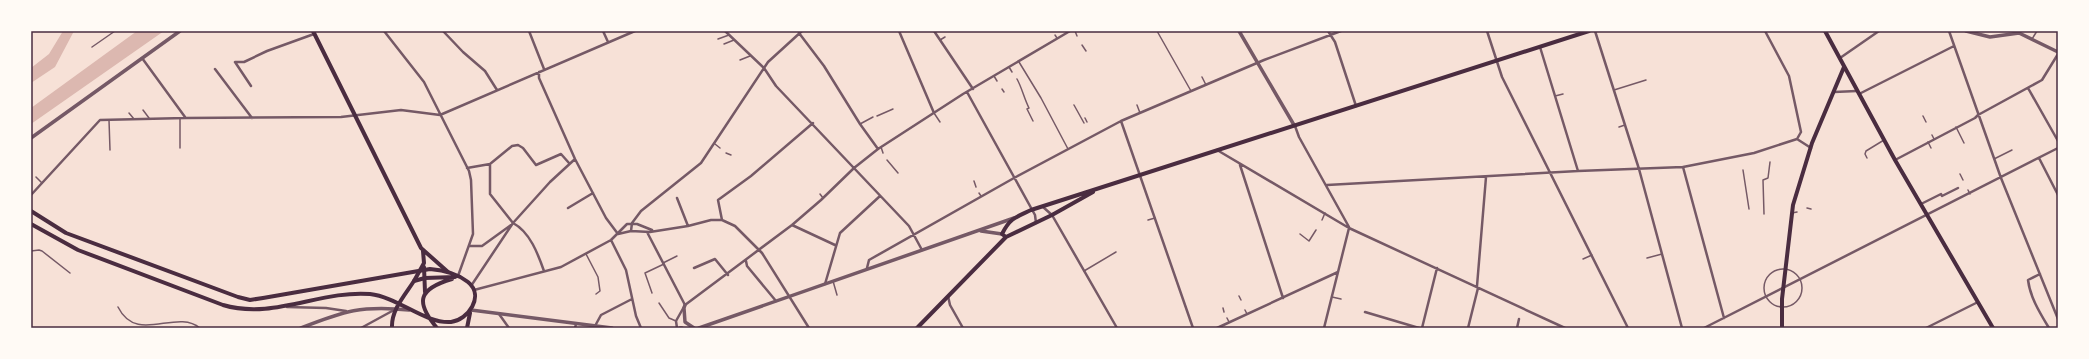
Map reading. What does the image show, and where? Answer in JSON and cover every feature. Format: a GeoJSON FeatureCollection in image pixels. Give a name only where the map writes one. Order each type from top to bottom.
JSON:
{"type":"FeatureCollection","features":[{"type":"Feature","properties":{"kind":"main road"},"geometry":{"type":"LineString","coordinates":[[1004,235],[1007,223],[1031,210],[1589,31]]}},
{"type":"Feature","properties":{"kind":"main road"},"geometry":{"type":"LineString","coordinates":[[1825,31],[1895,160],[1993,328]]}},
{"type":"Feature","properties":{"kind":"main road"},"geometry":{"type":"LineString","coordinates":[[313,33],[423,251],[424,263],[422,271],[399,303],[392,322],[392,328]]}},
{"type":"Feature","properties":{"kind":"main road"},"geometry":{"type":"LineString","coordinates":[[1782,328],[1781,307],[1794,212],[1810,148],[1821,127],[1844,67]]}},
{"type":"Feature","properties":{"kind":"main road"},"geometry":{"type":"LineString","coordinates":[[917,328],[1004,235],[1052,216],[1101,188]]}},
{"type":"Feature","properties":{"kind":"main road"},"geometry":{"type":"LineString","coordinates":[[31,212],[66,233],[238,297],[250,300],[422,271],[438,270],[450,273],[467,281],[472,288],[474,300],[467,328]]}},
{"type":"Feature","properties":{"kind":"main road"},"geometry":{"type":"LineString","coordinates":[[31,224],[83,252],[223,305],[252,310],[284,307],[355,294],[380,296],[399,303],[428,317],[450,322],[458,320],[471,311]]}},
{"type":"Feature","properties":{"kind":"main road"},"geometry":{"type":"LineString","coordinates":[[423,251],[450,273]]}},
{"type":"Feature","properties":{"kind":"main road"},"geometry":{"type":"LineString","coordinates":[[422,271],[425,278],[426,292],[422,302],[428,317],[437,328]]}},
{"type":"Feature","properties":{"kind":"main road"},"geometry":{"type":"LineString","coordinates":[[414,281],[425,278],[458,277]]}},
{"type":"Feature","properties":{"kind":"main road"},"geometry":{"type":"LineString","coordinates":[[426,292],[436,283],[458,277]]}},
{"type":"Feature","properties":{"kind":"street"},"geometry":{"type":"LineString","coordinates":[[31,138],[180,31]]}},
{"type":"Feature","properties":{"kind":"street"},"geometry":{"type":"LineString","coordinates":[[384,31],[418,72],[468,168],[471,180],[473,229],[470,246],[458,277]]}},
{"type":"Feature","properties":{"kind":"street"},"geometry":{"type":"LineString","coordinates":[[443,31],[463,52],[485,71],[497,90]]}},
{"type":"Feature","properties":{"kind":"street"},"geometry":{"type":"LineString","coordinates":[[529,31],[544,69]]}},
{"type":"Feature","properties":{"kind":"street"},"geometry":{"type":"LineString","coordinates":[[603,31],[608,42]]}},
{"type":"Feature","properties":{"kind":"street"},"geometry":{"type":"LineString","coordinates":[[32,193],[100,120],[355,115],[402,110],[440,115],[634,31]]}},
{"type":"Feature","properties":{"kind":"street"},"geometry":{"type":"LineString","coordinates":[[725,31],[764,68],[776,86],[909,226],[922,251]]}},
{"type":"Feature","properties":{"kind":"street"},"geometry":{"type":"LineString","coordinates":[[899,31],[934,113]]}},
{"type":"Feature","properties":{"kind":"street"},"geometry":{"type":"LineString","coordinates":[[934,31],[972,89]]}},
{"type":"Feature","properties":{"kind":"street"},"geometry":{"type":"LineString","coordinates":[[680,328],[676,321],[685,305],[746,261],[759,249],[792,225],[854,168],[879,148],[967,92],[1070,31]]}},
{"type":"Feature","properties":{"kind":"street"},"geometry":{"type":"LineString","coordinates":[[1239,31],[1294,125],[1299,137],[1327,185],[1349,228],[1324,328]]}},
{"type":"Feature","properties":{"kind":"street"},"geometry":{"type":"LineString","coordinates":[[1328,31],[1335,42],[1356,106]]}},
{"type":"Feature","properties":{"kind":"street"},"geometry":{"type":"LineString","coordinates":[[867,268],[869,260],[981,196],[1121,121],[1258,63],[1341,31]]}},
{"type":"Feature","properties":{"kind":"street"},"geometry":{"type":"LineString","coordinates":[[1487,31],[1502,77],[1628,328]]}},
{"type":"Feature","properties":{"kind":"street"},"geometry":{"type":"LineString","coordinates":[[1596,31],[1639,169],[1682,328]]}},
{"type":"Feature","properties":{"kind":"street"},"geometry":{"type":"LineString","coordinates":[[1327,185],[1639,169],[1686,165],[1740,157],[1767,151],[1797,139],[1801,132],[1789,76],[1765,31]]}},
{"type":"Feature","properties":{"kind":"street"},"geometry":{"type":"LineString","coordinates":[[1840,58],[1879,31]]}},
{"type":"Feature","properties":{"kind":"street"},"geometry":{"type":"LineString","coordinates":[[1949,31],[2001,178],[2058,319]]}},
{"type":"Feature","properties":{"kind":"street"},"geometry":{"type":"LineString","coordinates":[[1895,160],[1975,118],[2042,80],[2058,53],[2019,34],[2013,33],[1990,37],[1966,31]]}},
{"type":"Feature","properties":{"kind":"street"},"geometry":{"type":"LineString","coordinates":[[618,234],[621,228],[632,223],[641,211],[695,170],[715,144],[764,68],[780,49],[801,32],[860,124],[879,148]]}},
{"type":"Feature","properties":{"kind":"street"},"geometry":{"type":"LineString","coordinates":[[251,86],[235,62],[244,62],[267,51],[313,33]]}},
{"type":"Feature","properties":{"kind":"street"},"geometry":{"type":"LineString","coordinates":[[1540,46],[1578,171]]}},
{"type":"Feature","properties":{"kind":"street"},"geometry":{"type":"LineString","coordinates":[[1834,92],[1858,93],[1954,46]]}},
{"type":"Feature","properties":{"kind":"street"},"geometry":{"type":"LineString","coordinates":[[142,58],[185,118]]}},
{"type":"Feature","properties":{"kind":"street"},"geometry":{"type":"LineString","coordinates":[[215,69],[252,118]]}},
{"type":"Feature","properties":{"kind":"street"},"geometry":{"type":"LineString","coordinates":[[539,72],[539,78],[575,159],[612,228],[618,234]]}},
{"type":"Feature","properties":{"kind":"street"},"geometry":{"type":"LineString","coordinates":[[2028,88],[2058,141]]}},
{"type":"Feature","properties":{"kind":"street"},"geometry":{"type":"LineString","coordinates":[[967,92],[1035,215],[1036,223]]}},
{"type":"Feature","properties":{"kind":"street"},"geometry":{"type":"LineString","coordinates":[[1121,121],[1193,328]]}},
{"type":"Feature","properties":{"kind":"street"},"geometry":{"type":"LineString","coordinates":[[722,220],[718,200],[751,176],[812,123]]}},
{"type":"Feature","properties":{"kind":"street"},"geometry":{"type":"LineString","coordinates":[[1797,139],[1810,148]]}},
{"type":"Feature","properties":{"kind":"street"},"geometry":{"type":"LineString","coordinates":[[468,168],[490,164],[512,146],[518,144],[536,165],[561,154],[569,163]]}},
{"type":"Feature","properties":{"kind":"street"},"geometry":{"type":"LineString","coordinates":[[1704,328],[1767,298],[2058,148]]}},
{"type":"Feature","properties":{"kind":"street"},"geometry":{"type":"LineString","coordinates":[[1216,150],[1349,228],[1565,328]]}},
{"type":"Feature","properties":{"kind":"street"},"geometry":{"type":"LineString","coordinates":[[2039,158],[2058,196]]}},
{"type":"Feature","properties":{"kind":"street"},"geometry":{"type":"LineString","coordinates":[[470,246],[482,246],[513,223],[569,163],[575,159]]}},
{"type":"Feature","properties":{"kind":"street"},"geometry":{"type":"LineString","coordinates":[[490,164],[490,194],[513,223],[518,226],[533,244],[544,272]]}},
{"type":"Feature","properties":{"kind":"street"},"geometry":{"type":"LineString","coordinates":[[1240,165],[1282,298]]}},
{"type":"Feature","properties":{"kind":"street"},"geometry":{"type":"LineString","coordinates":[[1686,165],[1724,318]]}},
{"type":"Feature","properties":{"kind":"street"},"geometry":{"type":"LineString","coordinates":[[1468,328],[1477,287],[1486,177]]}},
{"type":"Feature","properties":{"kind":"street"},"geometry":{"type":"LineString","coordinates":[[1920,204],[1958,188]]}},
{"type":"Feature","properties":{"kind":"street"},"geometry":{"type":"LineString","coordinates":[[568,208],[593,193]]}},
{"type":"Feature","properties":{"kind":"street"},"geometry":{"type":"LineString","coordinates":[[825,284],[835,245],[840,233],[880,196]]}},
{"type":"Feature","properties":{"kind":"street"},"geometry":{"type":"LineString","coordinates":[[676,198],[688,226]]}},
{"type":"Feature","properties":{"kind":"street"},"geometry":{"type":"LineString","coordinates":[[1042,207],[1052,216],[1117,328]]}},
{"type":"Feature","properties":{"kind":"street"},"geometry":{"type":"LineString","coordinates":[[699,328],[867,268],[922,251],[1014,218]]}},
{"type":"Feature","properties":{"kind":"street"},"geometry":{"type":"LineString","coordinates":[[472,288],[561,268],[618,234],[631,231],[647,232],[652,230],[688,226],[711,220],[722,220],[735,226],[759,249],[809,328]]}},
{"type":"Feature","properties":{"kind":"street"},"geometry":{"type":"LineString","coordinates":[[472,288],[513,223]]}},
{"type":"Feature","properties":{"kind":"street"},"geometry":{"type":"LineString","coordinates":[[632,223],[652,230]]}},
{"type":"Feature","properties":{"kind":"street"},"geometry":{"type":"LineString","coordinates":[[631,231],[632,223]]}},
{"type":"Feature","properties":{"kind":"street"},"geometry":{"type":"LineString","coordinates":[[792,225],[835,245]]}},
{"type":"Feature","properties":{"kind":"street"},"geometry":{"type":"LineString","coordinates":[[980,231],[1004,235]]}},
{"type":"Feature","properties":{"kind":"street"},"geometry":{"type":"LineString","coordinates":[[647,232],[685,305],[685,322],[694,328]]}},
{"type":"Feature","properties":{"kind":"street"},"geometry":{"type":"LineString","coordinates":[[610,240],[626,270],[641,328]]}},
{"type":"Feature","properties":{"kind":"street"},"geometry":{"type":"LineString","coordinates":[[694,268],[715,259],[728,274]]}},
{"type":"Feature","properties":{"kind":"street"},"geometry":{"type":"LineString","coordinates":[[746,261],[747,266],[776,301]]}},
{"type":"Feature","properties":{"kind":"street"},"geometry":{"type":"LineString","coordinates":[[1365,312],[1421,328],[1437,268]]}},
{"type":"Feature","properties":{"kind":"street"},"geometry":{"type":"LineString","coordinates":[[1217,328],[1338,272]]}},
{"type":"Feature","properties":{"kind":"street"},"geometry":{"type":"LineString","coordinates":[[2040,274],[2028,280],[2028,284],[2036,306],[2049,328]]}},
{"type":"Feature","properties":{"kind":"street"},"geometry":{"type":"LineString","coordinates":[[948,295],[950,305],[963,328]]}},
{"type":"Feature","properties":{"kind":"street"},"geometry":{"type":"LineString","coordinates":[[595,326],[601,315],[633,299]]}},
{"type":"Feature","properties":{"kind":"street"},"geometry":{"type":"LineString","coordinates":[[1926,328],[1978,302]]}},
{"type":"Feature","properties":{"kind":"street"},"geometry":{"type":"LineString","coordinates":[[284,307],[326,308],[346,311]]}},
{"type":"Feature","properties":{"kind":"street"},"geometry":{"type":"LineString","coordinates":[[301,328],[346,311],[380,307],[414,310]]}},
{"type":"Feature","properties":{"kind":"street"},"geometry":{"type":"LineString","coordinates":[[361,328],[397,308]]}},
{"type":"Feature","properties":{"kind":"street"},"geometry":{"type":"LineString","coordinates":[[471,311],[498,313],[575,326],[612,328]]}},
{"type":"Feature","properties":{"kind":"street"},"geometry":{"type":"LineString","coordinates":[[498,313],[509,328]]}},
{"type":"Feature","properties":{"kind":"street"},"geometry":{"type":"LineString","coordinates":[[1517,328],[1519,319]]}},
{"type":"Feature","properties":{"kind":"lane"},"geometry":{"type":"LineString","coordinates":[[92,47],[115,31]]}},
{"type":"Feature","properties":{"kind":"lane"},"geometry":{"type":"LineString","coordinates":[[1075,31],[1077,36]]}},
{"type":"Feature","properties":{"kind":"lane"},"geometry":{"type":"LineString","coordinates":[[1157,31],[1191,91]]}},
{"type":"Feature","properties":{"kind":"lane"},"geometry":{"type":"LineString","coordinates":[[2032,39],[2037,31]]}},
{"type":"Feature","properties":{"kind":"lane"},"geometry":{"type":"LineString","coordinates":[[718,39],[729,35]]}},
{"type":"Feature","properties":{"kind":"lane"},"geometry":{"type":"LineString","coordinates":[[940,40],[945,37]]}},
{"type":"Feature","properties":{"kind":"lane"},"geometry":{"type":"LineString","coordinates":[[724,44],[734,40]]}},
{"type":"Feature","properties":{"kind":"lane"},"geometry":{"type":"LineString","coordinates":[[1082,45],[1086,50]]}},
{"type":"Feature","properties":{"kind":"lane"},"geometry":{"type":"LineString","coordinates":[[740,60],[750,56]]}},
{"type":"Feature","properties":{"kind":"lane"},"geometry":{"type":"LineString","coordinates":[[1019,61],[1041,98],[1068,149]]}},
{"type":"Feature","properties":{"kind":"lane"},"geometry":{"type":"LineString","coordinates":[[1009,67],[1012,72]]}},
{"type":"Feature","properties":{"kind":"lane"},"geometry":{"type":"LineString","coordinates":[[994,76],[997,81]]}},
{"type":"Feature","properties":{"kind":"lane"},"geometry":{"type":"LineString","coordinates":[[1202,77],[1206,85]]}},
{"type":"Feature","properties":{"kind":"lane"},"geometry":{"type":"LineString","coordinates":[[1017,79],[1023,90],[1024,99],[1029,108],[1027,109],[1033,121]]}},
{"type":"Feature","properties":{"kind":"lane"},"geometry":{"type":"LineString","coordinates":[[1614,90],[1646,80]]}},
{"type":"Feature","properties":{"kind":"lane"},"geometry":{"type":"LineString","coordinates":[[1002,88],[1004,92]]}},
{"type":"Feature","properties":{"kind":"lane"},"geometry":{"type":"LineString","coordinates":[[1555,96],[1563,94]]}},
{"type":"Feature","properties":{"kind":"lane"},"geometry":{"type":"LineString","coordinates":[[1074,105],[1084,123]]}},
{"type":"Feature","properties":{"kind":"lane"},"geometry":{"type":"LineString","coordinates":[[1137,105],[1140,113]]}},
{"type":"Feature","properties":{"kind":"lane"},"geometry":{"type":"LineString","coordinates":[[877,116],[892,109]]}},
{"type":"Feature","properties":{"kind":"lane"},"geometry":{"type":"LineString","coordinates":[[143,110],[149,119]]}},
{"type":"Feature","properties":{"kind":"lane"},"geometry":{"type":"LineString","coordinates":[[129,113],[134,119]]}},
{"type":"Feature","properties":{"kind":"lane"},"geometry":{"type":"LineString","coordinates":[[934,113],[940,122]]}},
{"type":"Feature","properties":{"kind":"lane"},"geometry":{"type":"LineString","coordinates":[[1923,116],[1926,122]]}},
{"type":"Feature","properties":{"kind":"lane"},"geometry":{"type":"LineString","coordinates":[[860,124],[873,117]]}},
{"type":"Feature","properties":{"kind":"lane"},"geometry":{"type":"LineString","coordinates":[[180,118],[180,148]]}},
{"type":"Feature","properties":{"kind":"lane"},"geometry":{"type":"LineString","coordinates":[[1085,118],[1087,122]]}},
{"type":"Feature","properties":{"kind":"lane"},"geometry":{"type":"LineString","coordinates":[[109,120],[110,150]]}},
{"type":"Feature","properties":{"kind":"lane"},"geometry":{"type":"LineString","coordinates":[[1619,127],[1625,125]]}},
{"type":"Feature","properties":{"kind":"lane"},"geometry":{"type":"LineString","coordinates":[[1956,127],[1964,143]]}},
{"type":"Feature","properties":{"kind":"lane"},"geometry":{"type":"LineString","coordinates":[[1932,134],[1934,139]]}},
{"type":"Feature","properties":{"kind":"lane"},"geometry":{"type":"LineString","coordinates":[[1867,158],[1865,154],[1866,151],[1884,140]]}},
{"type":"Feature","properties":{"kind":"lane"},"geometry":{"type":"LineString","coordinates":[[1928,142],[1931,148]]}},
{"type":"Feature","properties":{"kind":"lane"},"geometry":{"type":"LineString","coordinates":[[715,144],[720,148]]}},
{"type":"Feature","properties":{"kind":"lane"},"geometry":{"type":"LineString","coordinates":[[879,148],[883,153]]}},
{"type":"Feature","properties":{"kind":"lane"},"geometry":{"type":"LineString","coordinates":[[1994,159],[2012,150]]}},
{"type":"Feature","properties":{"kind":"lane"},"geometry":{"type":"LineString","coordinates":[[726,153],[731,155]]}},
{"type":"Feature","properties":{"kind":"lane"},"geometry":{"type":"LineString","coordinates":[[888,160],[898,173]]}},
{"type":"Feature","properties":{"kind":"lane"},"geometry":{"type":"LineString","coordinates":[[1764,214],[1763,180],[1768,178],[1770,162]]}},
{"type":"Feature","properties":{"kind":"lane"},"geometry":{"type":"LineString","coordinates":[[1743,170],[1749,209]]}},
{"type":"Feature","properties":{"kind":"lane"},"geometry":{"type":"LineString","coordinates":[[1960,174],[1963,180]]}},
{"type":"Feature","properties":{"kind":"lane"},"geometry":{"type":"LineString","coordinates":[[36,177],[42,183]]}},
{"type":"Feature","properties":{"kind":"lane"},"geometry":{"type":"LineString","coordinates":[[974,181],[976,187]]}},
{"type":"Feature","properties":{"kind":"lane"},"geometry":{"type":"LineString","coordinates":[[1968,190],[1970,194]]}},
{"type":"Feature","properties":{"kind":"lane"},"geometry":{"type":"LineString","coordinates":[[820,194],[823,198]]}},
{"type":"Feature","properties":{"kind":"lane"},"geometry":{"type":"LineString","coordinates":[[1807,208],[1811,209]]}},
{"type":"Feature","properties":{"kind":"lane"},"geometry":{"type":"LineString","coordinates":[[1322,220],[1325,214]]}},
{"type":"Feature","properties":{"kind":"lane"},"geometry":{"type":"LineString","coordinates":[[1148,220],[1155,218]]}},
{"type":"Feature","properties":{"kind":"lane"},"geometry":{"type":"LineString","coordinates":[[1300,234],[1309,241],[1316,230]]}},
{"type":"Feature","properties":{"kind":"lane"},"geometry":{"type":"LineString","coordinates":[[31,251],[42,251],[70,273]]}},
{"type":"Feature","properties":{"kind":"lane"},"geometry":{"type":"LineString","coordinates":[[1084,271],[1116,252]]}},
{"type":"Feature","properties":{"kind":"lane"},"geometry":{"type":"LineString","coordinates":[[586,254],[598,277],[600,291],[596,294]]}},
{"type":"Feature","properties":{"kind":"lane"},"geometry":{"type":"LineString","coordinates":[[1647,258],[1662,254]]}},
{"type":"Feature","properties":{"kind":"lane"},"geometry":{"type":"LineString","coordinates":[[1583,259],[1592,255]]}},
{"type":"Feature","properties":{"kind":"lane"},"geometry":{"type":"LineString","coordinates":[[652,293],[645,273],[678,256]]}},
{"type":"Feature","properties":{"kind":"lane"},"geometry":{"type":"LineString","coordinates":[[1786,269],[1795,273],[1800,280],[1802,293],[1797,301],[1790,306],[1781,307],[1771,303],[1767,298],[1764,289],[1766,279],[1773,272],[1786,269]]}},
{"type":"Feature","properties":{"kind":"lane"},"geometry":{"type":"LineString","coordinates":[[833,281],[837,295]]}},
{"type":"Feature","properties":{"kind":"lane"},"geometry":{"type":"LineString","coordinates":[[1239,296],[1241,300]]}},
{"type":"Feature","properties":{"kind":"lane"},"geometry":{"type":"LineString","coordinates":[[1332,297],[1341,299]]}},
{"type":"Feature","properties":{"kind":"lane"},"geometry":{"type":"LineString","coordinates":[[658,303],[669,318],[676,321]]}},
{"type":"Feature","properties":{"kind":"lane"},"geometry":{"type":"LineString","coordinates":[[118,307],[121,314],[137,325],[192,322],[200,328]]}},
{"type":"Feature","properties":{"kind":"lane"},"geometry":{"type":"LineString","coordinates":[[1223,308],[1224,312]]}},
{"type":"Feature","properties":{"kind":"lane"},"geometry":{"type":"LineString","coordinates":[[1245,310],[1247,314]]}},
{"type":"Feature","properties":{"kind":"lane"},"geometry":{"type":"LineString","coordinates":[[1227,318],[1229,322]]}},
{"type":"Feature","properties":{"kind":"shaded area"},"geometry":{"type":"Polygon","coordinates":[[[63,31],[74,31],[55,67],[31,83],[31,68],[49,54],[63,31]]]}},
{"type":"Feature","properties":{"kind":"shaded area"},"geometry":{"type":"Polygon","coordinates":[[[137,31],[164,31],[31,124],[31,108],[137,31]]]}}]}
